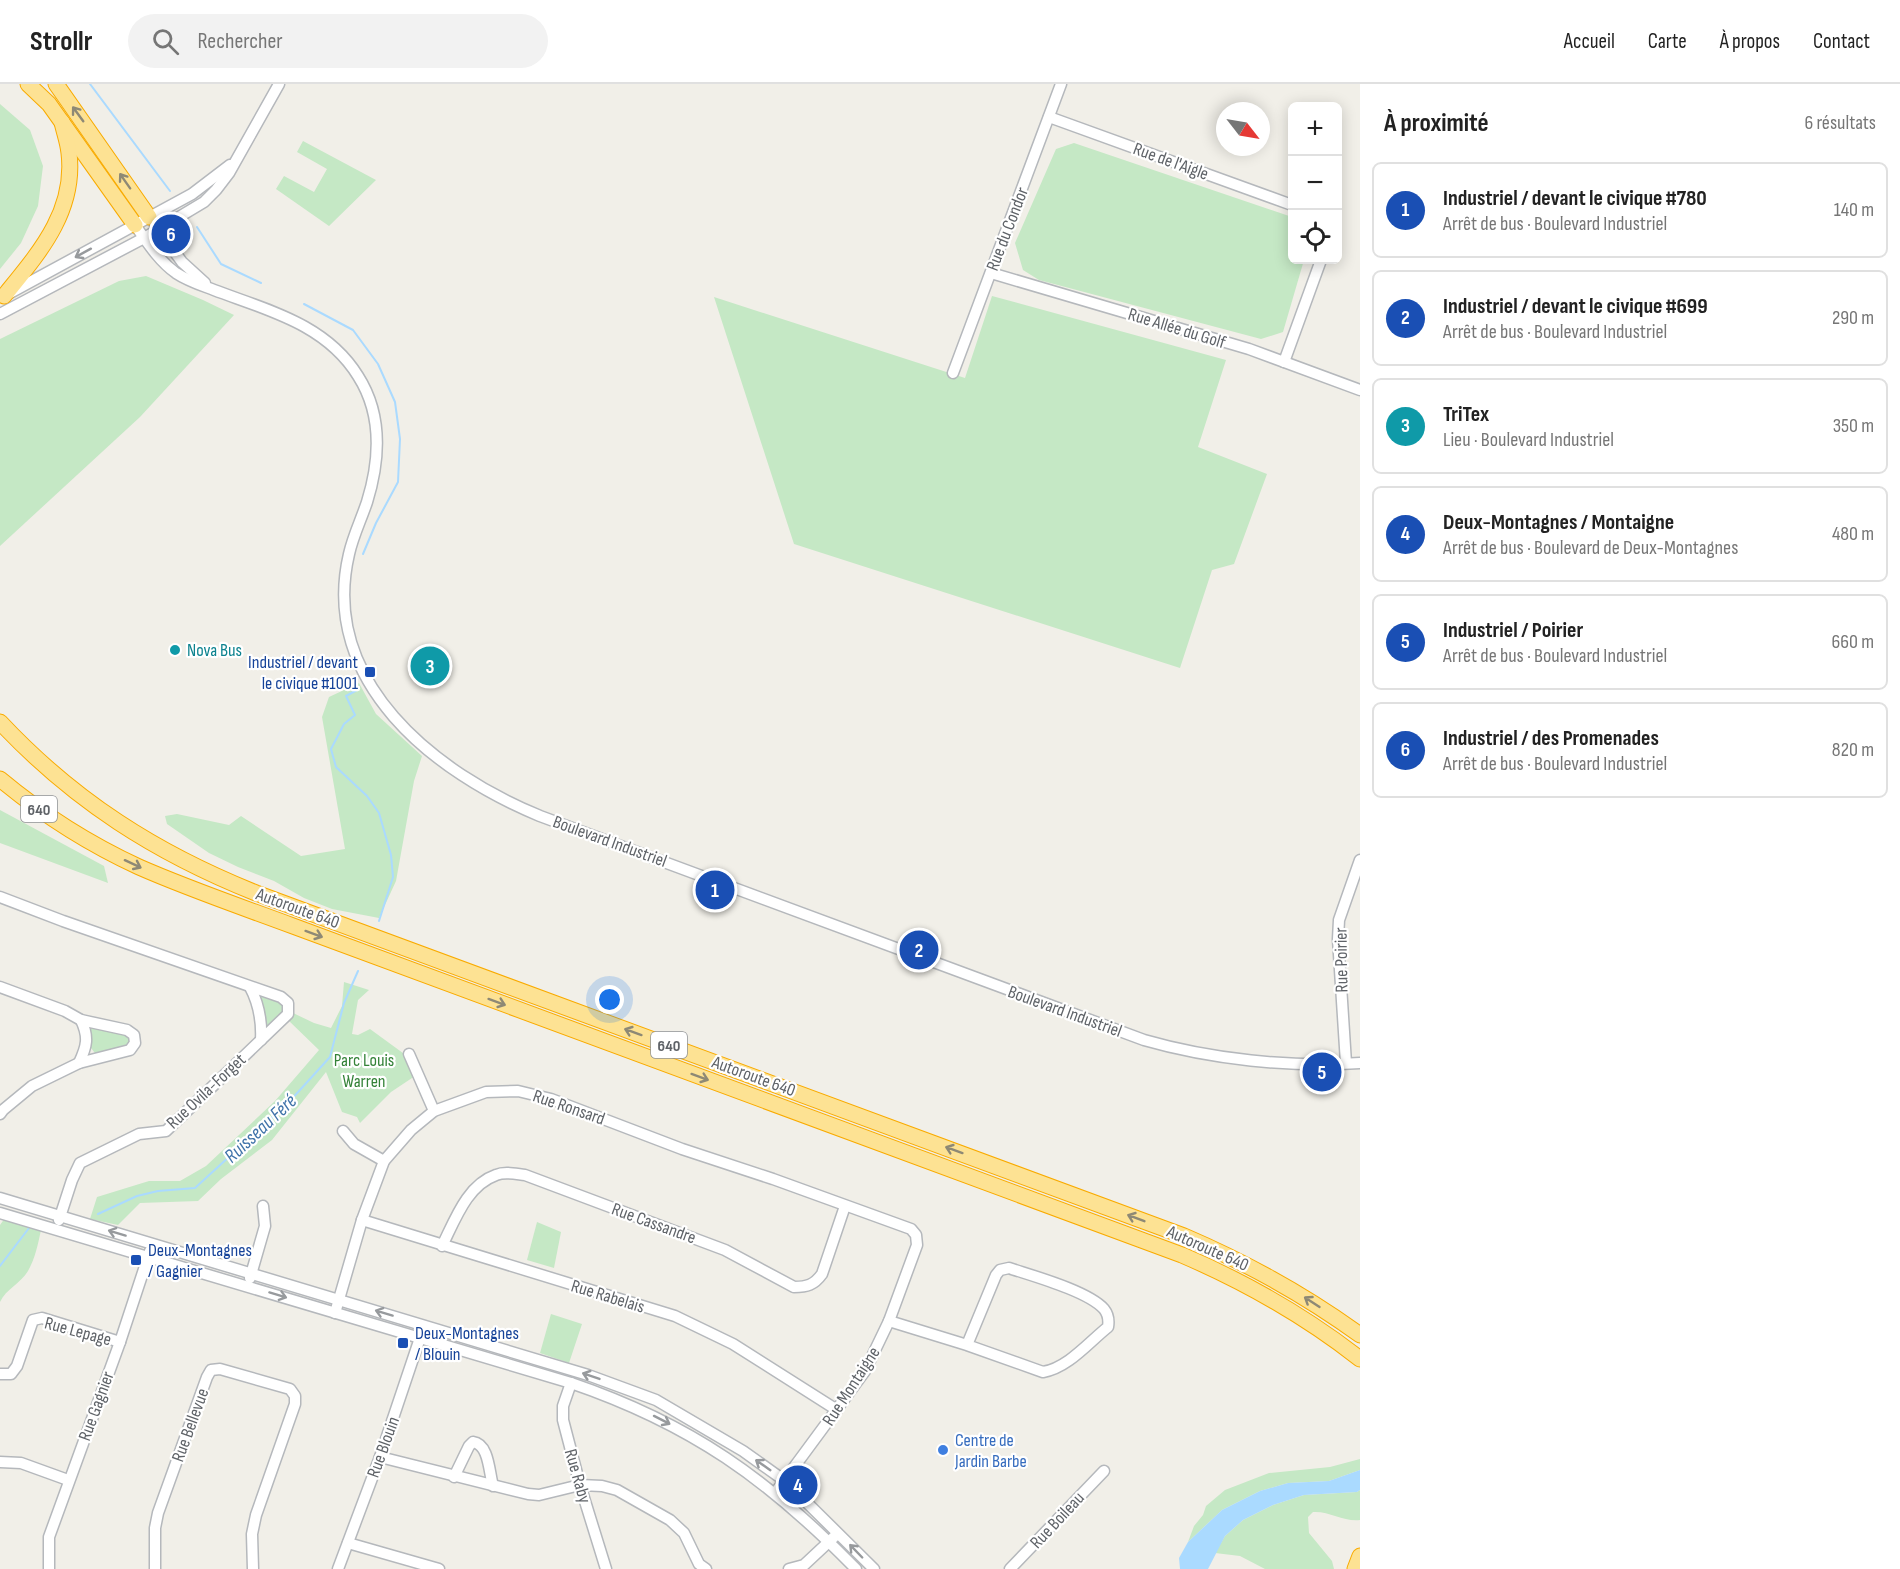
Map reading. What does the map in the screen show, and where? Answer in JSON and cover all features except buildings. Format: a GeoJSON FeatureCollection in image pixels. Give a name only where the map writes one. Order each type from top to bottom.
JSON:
{"type":"FeatureCollection","features":[{"type":"Feature","properties":{"kind":"highway"},"geometry":{"type":"LineString","coordinates":[[28,84],[42,95],[139,232]]}},
{"type":"Feature","properties":{"kind":"highway"},"geometry":{"type":"LineString","coordinates":[[56,84],[154,223]]}},
{"type":"Feature","properties":{"kind":"highway"},"geometry":{"type":"LineString","coordinates":[[2,297],[42,249],[56,226],[63,208],[70,160],[62,122]]}},
{"type":"Feature","properties":{"kind":"highway","name":"Autoroute 640"},"geometry":{"type":"LineString","coordinates":[[0,722],[43,765],[87,801],[134,833],[195,867],[256,893],[1184,1236],[1271,1278],[1315,1304],[1360,1335]]}},
{"type":"Feature","properties":{"kind":"highway","name":"Autoroute 640"},"geometry":{"type":"LineString","coordinates":[[0,779],[64,825],[116,856],[148,871],[1182,1255],[1276,1302],[1360,1359]]}},
{"type":"Feature","properties":{"kind":"highway"},"geometry":{"type":"LineString","coordinates":[[1355,1569],[1360,1556]]}},
{"type":"Feature","properties":{"kind":"street"},"geometry":{"type":"LineString","coordinates":[[0,314],[154,223],[212,180],[240,154],[279,84]]}},
{"type":"Feature","properties":{"kind":"street","name":"Rue du Condor"},"geometry":{"type":"LineString","coordinates":[[953,373],[1061,84]]}},
{"type":"Feature","properties":{"kind":"street","name":"Rue de l'Aigle"},"geometry":{"type":"LineString","coordinates":[[1049,117],[1288,203]]}},
{"type":"Feature","properties":{"kind":"street","name":"Boulevard Industriel"},"geometry":{"type":"LineString","coordinates":[[154,223],[186,266],[212,289]]}},
{"type":"Feature","properties":{"kind":"street"},"geometry":{"type":"LineString","coordinates":[[2,297],[139,232]]}},
{"type":"Feature","properties":{"kind":"street","name":"Boulevard Industriel"},"geometry":{"type":"LineString","coordinates":[[139,232],[174,271],[186,279],[296,321],[316,332],[342,354],[365,388],[375,417],[377,450],[371,486],[351,546],[346,572],[345,609],[351,638],[365,675],[387,710],[416,740],[462,775],[540,816],[1137,1038],[1193,1052],[1239,1059],[1360,1063]]}},
{"type":"Feature","properties":{"kind":"street"},"geometry":{"type":"LineString","coordinates":[[1284,362],[1321,264]]}},
{"type":"Feature","properties":{"kind":"street","name":"Rue Allée du Golf"},"geometry":{"type":"LineString","coordinates":[[991,273],[1228,343],[1360,390]]}},
{"type":"Feature","properties":{"kind":"street","name":"Rue Poirier"},"geometry":{"type":"LineString","coordinates":[[1346,1063],[1338,939],[1339,920],[1360,860]]}},
{"type":"Feature","properties":{"kind":"street","name":"Rue Ovila-Forget"},"geometry":{"type":"LineString","coordinates":[[0,897],[281,997],[288,1003],[288,1014],[166,1131],[139,1134],[80,1163],[56,1229]]}},
{"type":"Feature","properties":{"kind":"street"},"geometry":{"type":"LineString","coordinates":[[0,987],[65,1011],[81,1020],[127,1030],[134,1035],[135,1043],[130,1050],[79,1063],[32,1086],[1,1111]]}},
{"type":"Feature","properties":{"kind":"street","name":"Rue Ovila-Forget"},"geometry":{"type":"LineString","coordinates":[[250,987],[262,1023],[261,1040]]}},
{"type":"Feature","properties":{"kind":"street"},"geometry":{"type":"LineString","coordinates":[[79,1063],[87,1042],[81,1020]]}},
{"type":"Feature","properties":{"kind":"street"},"geometry":{"type":"LineString","coordinates":[[409,1053],[434,1111]]}},
{"type":"Feature","properties":{"kind":"street","name":"Rue Ronsard"},"geometry":{"type":"LineString","coordinates":[[335,1313],[362,1220],[384,1161],[411,1130],[434,1111],[486,1092],[518,1091],[551,1099],[682,1149],[911,1229],[916,1234]]}},
{"type":"Feature","properties":{"kind":"street"},"geometry":{"type":"LineString","coordinates":[[343,1131],[354,1144],[384,1161]]}},
{"type":"Feature","properties":{"kind":"street","name":"Rue Cassandre"},"geometry":{"type":"LineString","coordinates":[[442,1246],[466,1197],[496,1174],[511,1173],[525,1175],[725,1250],[794,1287],[805,1287],[815,1283],[822,1274],[845,1206]]}},
{"type":"Feature","properties":{"kind":"street"},"geometry":{"type":"LineString","coordinates":[[0,1198],[588,1374],[656,1400],[743,1451],[785,1480],[874,1569]]}},
{"type":"Feature","properties":{"kind":"street"},"geometry":{"type":"LineString","coordinates":[[247,1286],[265,1226],[263,1206]]}},
{"type":"Feature","properties":{"kind":"street"},"geometry":{"type":"LineString","coordinates":[[0,1213],[618,1399],[677,1427],[735,1462],[775,1493],[856,1569]]}},
{"type":"Feature","properties":{"kind":"street","name":"Rue Rabelais"},"geometry":{"type":"LineString","coordinates":[[362,1220],[675,1316],[733,1344],[837,1410]]}},
{"type":"Feature","properties":{"kind":"street","name":"Rue Montaigne"},"geometry":{"type":"LineString","coordinates":[[775,1493],[865,1371],[889,1321],[917,1245],[916,1234]]}},
{"type":"Feature","properties":{"kind":"street","name":"Rue Gagnier"},"geometry":{"type":"LineString","coordinates":[[50,1569],[49,1537],[120,1342],[152,1244]]}},
{"type":"Feature","properties":{"kind":"street"},"geometry":{"type":"LineString","coordinates":[[889,1321],[1044,1372],[1055,1370],[1108,1327],[1109,1320],[1105,1310],[1083,1295],[1009,1268],[1000,1270],[996,1275],[967,1345]]}},
{"type":"Feature","properties":{"kind":"street","name":"Rue Lepage"},"geometry":{"type":"LineString","coordinates":[[0,1374],[11,1374],[16,1366],[33,1320],[42,1318],[120,1342]]}},
{"type":"Feature","properties":{"kind":"street","name":"Rue Blouin"},"geometry":{"type":"LineString","coordinates":[[338,1569],[380,1457],[424,1325]]}},
{"type":"Feature","properties":{"kind":"street","name":"Rue Bellevue"},"geometry":{"type":"LineString","coordinates":[[155,1569],[155,1528],[158,1512],[207,1377],[212,1370],[220,1369],[290,1389],[295,1396],[295,1404],[256,1515],[252,1534],[253,1569]]}},
{"type":"Feature","properties":{"kind":"street","name":"Rue Raby"},"geometry":{"type":"LineString","coordinates":[[571,1383],[563,1406],[563,1420],[606,1569]]}},
{"type":"Feature","properties":{"kind":"street"},"geometry":{"type":"LineString","coordinates":[[454,1477],[469,1446],[473,1442],[478,1442],[483,1447],[493,1486]]}},
{"type":"Feature","properties":{"kind":"street"},"geometry":{"type":"LineString","coordinates":[[380,1457],[454,1477],[539,1495],[580,1485],[602,1486],[617,1490],[670,1520],[684,1533],[699,1564],[706,1569]]}},
{"type":"Feature","properties":{"kind":"street"},"geometry":{"type":"LineString","coordinates":[[0,1462],[21,1462],[68,1480]]}},
{"type":"Feature","properties":{"kind":"street","name":"Rue Boileau"},"geometry":{"type":"LineString","coordinates":[[1010,1569],[1104,1471]]}},
{"type":"Feature","properties":{"kind":"street"},"geometry":{"type":"LineString","coordinates":[[789,1569],[804,1565],[838,1532]]}},
{"type":"Feature","properties":{"kind":"street"},"geometry":{"type":"LineString","coordinates":[[348,1543],[439,1569]]}},
{"type":"Feature","properties":{"kind":"green space"},"geometry":{"type":"Polygon","coordinates":[[[0,104],[30,130],[43,166],[38,206],[21,243],[0,269],[0,104]]]}},
{"type":"Feature","properties":{"kind":"green space"},"geometry":{"type":"Polygon","coordinates":[[[303,141],[376,180],[329,226],[276,189],[284,176],[314,192],[327,169],[297,152],[303,141]]]}},
{"type":"Feature","properties":{"kind":"green space"},"geometry":{"type":"Polygon","coordinates":[[[1074,143],[1288,216],[1288,264],[1303,264],[1283,332],[1261,339],[1039,280],[1023,270],[1015,243],[1056,149],[1074,143]]]}},
{"type":"Feature","properties":{"kind":"green space"},"geometry":{"type":"Polygon","coordinates":[[[146,276],[234,315],[140,417],[0,546],[0,339],[119,281],[146,276]]]}},
{"type":"Feature","properties":{"kind":"green space"},"geometry":{"type":"Polygon","coordinates":[[[992,296],[1226,360],[1198,447],[1267,474],[1234,564],[1212,570],[1180,668],[794,544],[714,297],[965,378],[992,296]]]}},
{"type":"Feature","properties":{"kind":"green space"},"geometry":{"type":"Polygon","coordinates":[[[359,683],[376,714],[422,756],[414,781],[396,881],[379,918],[332,909],[304,898],[274,881],[209,853],[167,824],[165,816],[177,814],[229,825],[241,816],[301,856],[345,849],[322,717],[329,697],[359,683]]]}},
{"type":"Feature","properties":{"kind":"green space"},"geometry":{"type":"Polygon","coordinates":[[[0,810],[104,866],[108,883],[0,843],[0,810]]]}},
{"type":"Feature","properties":{"kind":"green space","name":"Parc Louis Warren"},"geometry":{"type":"Polygon","coordinates":[[[344,982],[369,990],[358,1000],[352,1034],[358,1035],[370,1029],[407,1056],[415,1076],[391,1092],[360,1123],[357,1117],[342,1112],[326,1072],[272,1140],[221,1179],[198,1201],[140,1203],[118,1225],[90,1219],[97,1197],[149,1181],[180,1181],[206,1166],[275,1101],[319,1050],[288,1020],[291,1012],[331,1028],[342,1006],[344,982]]]}},
{"type":"Feature","properties":{"kind":"green space"},"geometry":{"type":"Polygon","coordinates":[[[261,993],[281,997],[288,1014],[270,1029],[262,1023],[256,1000],[261,993]]]}},
{"type":"Feature","properties":{"kind":"green space"},"geometry":{"type":"Polygon","coordinates":[[[97,1023],[127,1030],[135,1043],[99,1058],[87,1043],[86,1032],[97,1023]]]}},
{"type":"Feature","properties":{"kind":"green space"},"geometry":{"type":"Polygon","coordinates":[[[5,1218],[41,1230],[28,1271],[0,1302],[0,1225],[5,1218]]]}},
{"type":"Feature","properties":{"kind":"green space"},"geometry":{"type":"Polygon","coordinates":[[[537,1222],[561,1232],[554,1268],[527,1260],[537,1222]]]}},
{"type":"Feature","properties":{"kind":"green space"},"geometry":{"type":"Polygon","coordinates":[[[551,1314],[582,1324],[569,1363],[540,1353],[551,1314]]]}},
{"type":"Feature","properties":{"kind":"green space"},"geometry":{"type":"Polygon","coordinates":[[[1360,1459],[1360,1470],[1329,1481],[1288,1483],[1260,1491],[1222,1510],[1188,1542],[1206,1506],[1225,1490],[1269,1473],[1330,1467],[1360,1459]]]}},
{"type":"Feature","properties":{"kind":"green space"},"geometry":{"type":"Polygon","coordinates":[[[1360,1490],[1360,1520],[1319,1512],[1313,1512],[1308,1517],[1309,1533],[1332,1561],[1334,1569],[1265,1569],[1240,1556],[1215,1553],[1225,1536],[1243,1520],[1273,1505],[1304,1495],[1360,1490]]]}},
{"type":"Feature","properties":{"kind":"water"},"geometry":{"type":"Polygon","coordinates":[[[1360,1470],[1360,1490],[1357,1492],[1304,1495],[1273,1505],[1243,1520],[1225,1536],[1208,1569],[1180,1569],[1179,1558],[1188,1542],[1222,1510],[1260,1491],[1288,1483],[1329,1481],[1360,1470]]]}},
{"type":"Feature","properties":{"kind":"waterway","name":"Ruisseau Féré"},"geometry":{"type":"LineString","coordinates":[[90,84],[170,191]]}},
{"type":"Feature","properties":{"kind":"waterway","name":"Ruisseau Féré"},"geometry":{"type":"LineString","coordinates":[[197,227],[221,264],[261,283]]}},
{"type":"Feature","properties":{"kind":"waterway","name":"Ruisseau Féré"},"geometry":{"type":"LineString","coordinates":[[304,304],[353,330],[378,364],[395,402],[400,439],[398,482],[376,523],[363,554]]}},
{"type":"Feature","properties":{"kind":"waterway","name":"Ruisseau Féré"},"geometry":{"type":"LineString","coordinates":[[357,690],[346,696],[355,715],[344,724],[331,749],[336,767],[367,796],[379,813],[391,855],[393,877],[379,921]]}},
{"type":"Feature","properties":{"kind":"waterway","name":"Ruisseau Féré"},"geometry":{"type":"LineString","coordinates":[[98,1214],[137,1196],[158,1191],[195,1188],[289,1102],[330,1057],[344,1003],[358,971]]}},
{"type":"Feature","properties":{"kind":"waterway","name":"Ruisseau Féré"},"geometry":{"type":"LineString","coordinates":[[0,1266],[29,1228]]}},
{"type":"Feature","properties":{"kind":"place","name":"Industriel / des Promenades"},"geometry":{"type":"Point","coordinates":[171,234]}},
{"type":"Feature","properties":{"kind":"place","name":"Nova Bus"},"geometry":{"type":"Point","coordinates":[175,650]}},
{"type":"Feature","properties":{"kind":"place","name":"TriTex"},"geometry":{"type":"Point","coordinates":[430,666]}},
{"type":"Feature","properties":{"kind":"place","name":"Industriel / devant le civique #1001"},"geometry":{"type":"Point","coordinates":[370,672]}},
{"type":"Feature","properties":{"kind":"place","name":"Industriel / devant le civique #780"},"geometry":{"type":"Point","coordinates":[715,890]}},
{"type":"Feature","properties":{"kind":"place","name":"Industriel / devant le civique #699"},"geometry":{"type":"Point","coordinates":[919,950]}},
{"type":"Feature","properties":{"kind":"place","name":"Industriel / Poirier"},"geometry":{"type":"Point","coordinates":[1322,1072]}},
{"type":"Feature","properties":{"kind":"place","name":"Deux-Montagnes / Gagnier"},"geometry":{"type":"Point","coordinates":[136,1260]}},
{"type":"Feature","properties":{"kind":"place","name":"Deux-Montagnes / Blouin"},"geometry":{"type":"Point","coordinates":[403,1343]}},
{"type":"Feature","properties":{"kind":"place","name":"Centre de Jardin Barbe"},"geometry":{"type":"Point","coordinates":[943,1450]}},
{"type":"Feature","properties":{"kind":"place","name":"Deux-Montagnes / Montaigne"},"geometry":{"type":"Point","coordinates":[798,1485]}}]}
